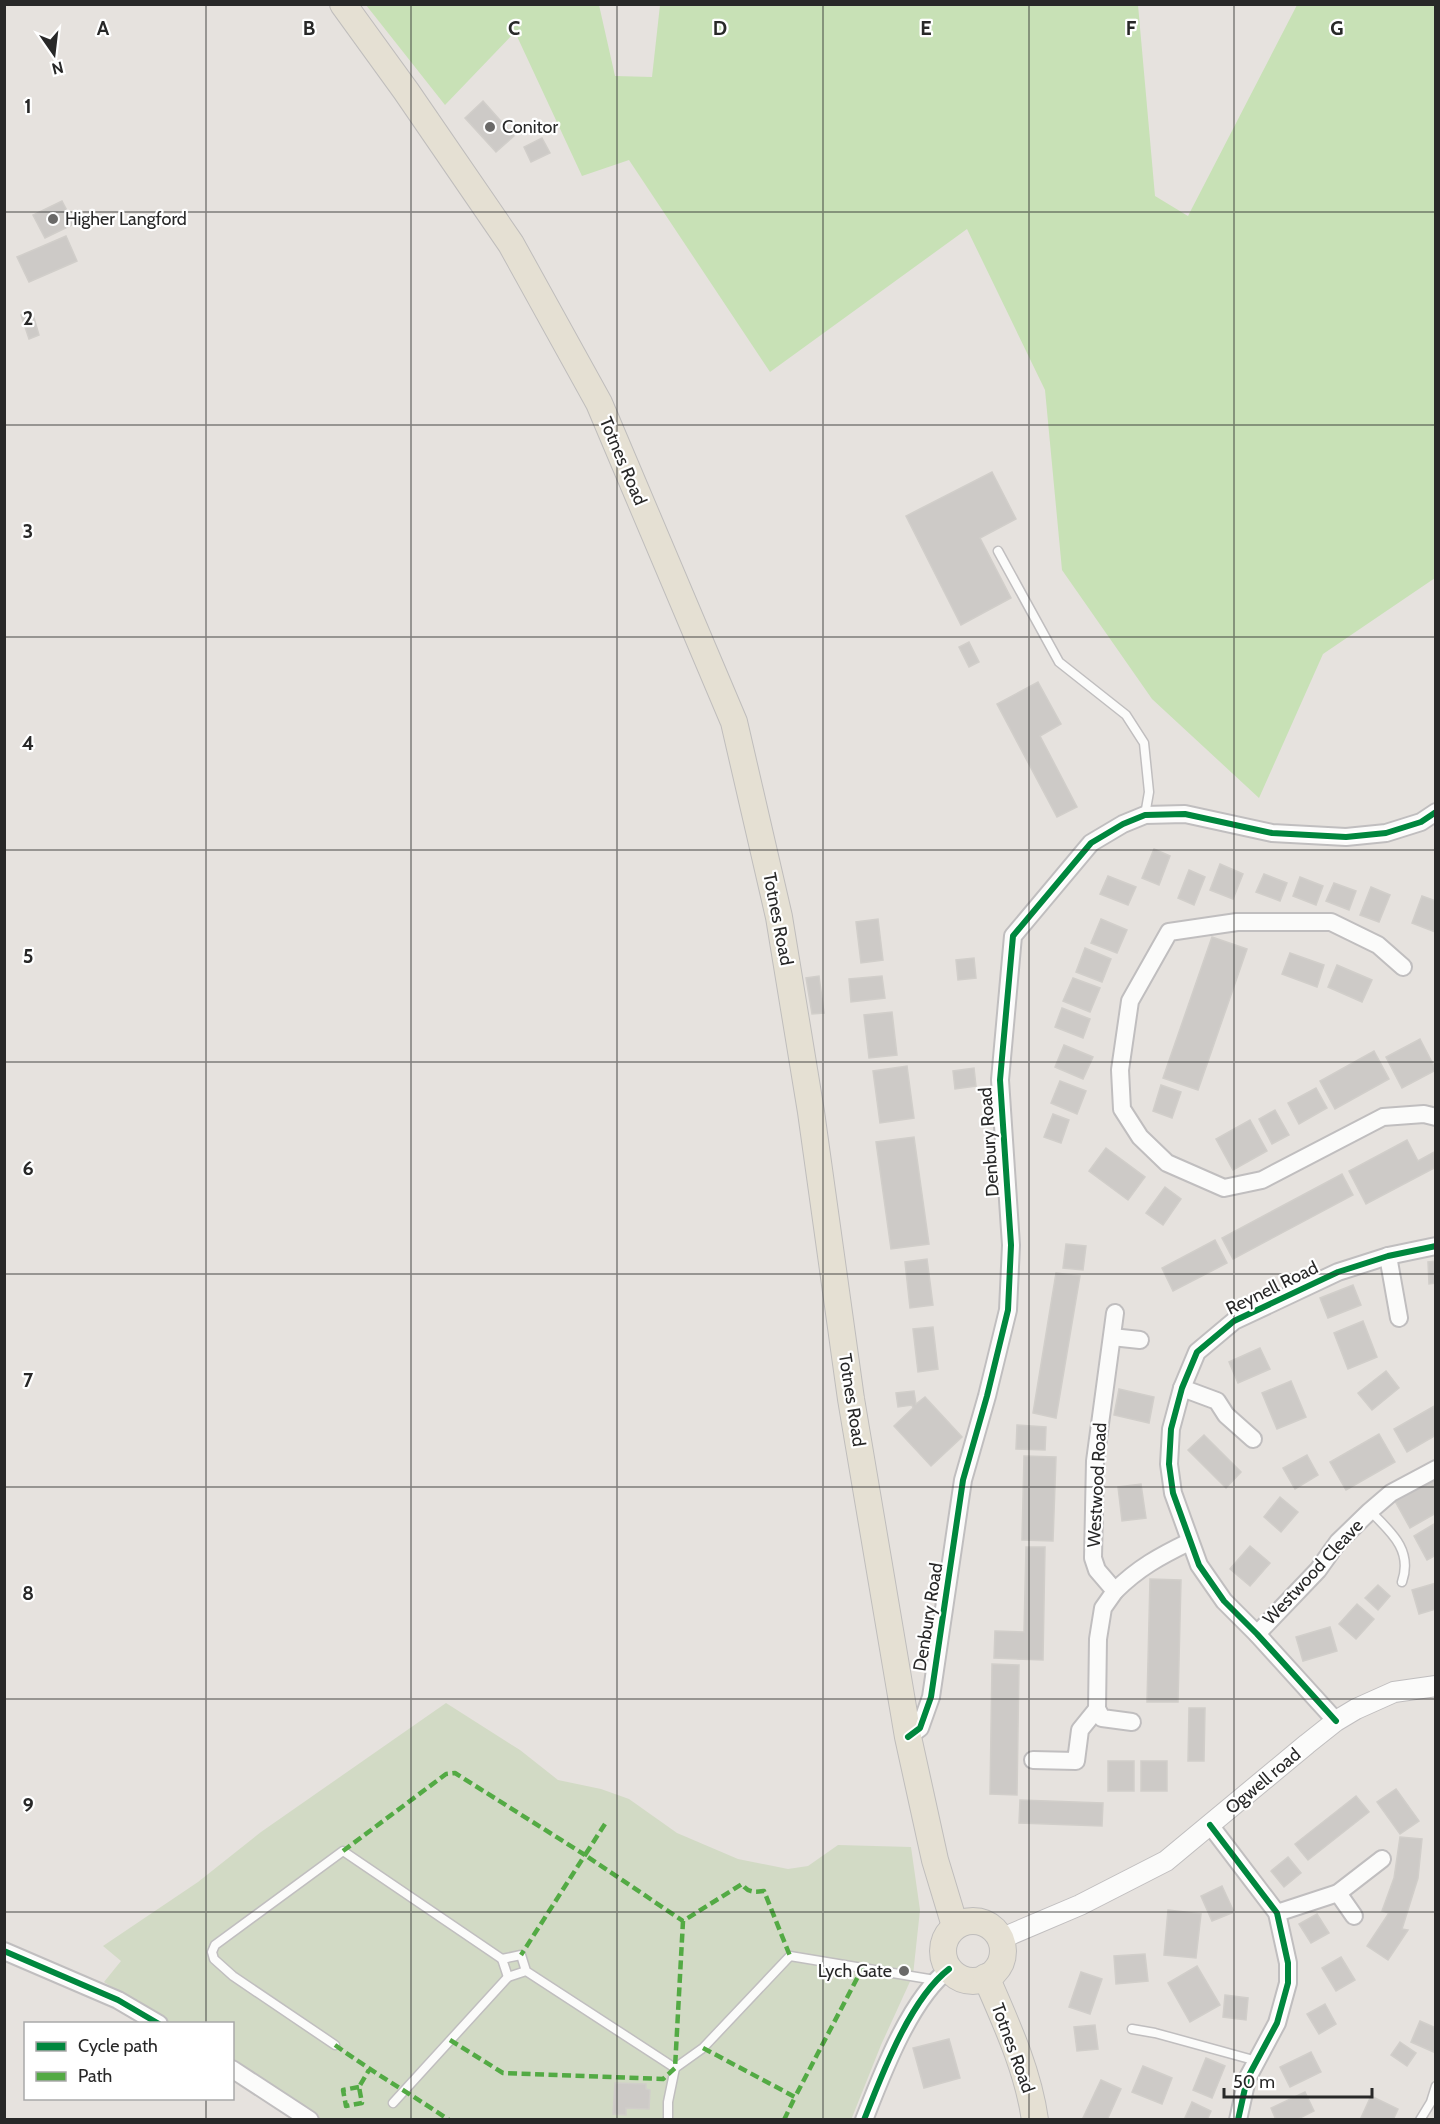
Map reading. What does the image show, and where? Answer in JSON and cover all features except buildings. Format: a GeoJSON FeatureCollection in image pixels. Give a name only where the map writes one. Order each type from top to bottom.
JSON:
{"type":"FeatureCollection","features":[{"type":"Feature","properties":{"kind":"main road","name":"Totnes Road"},"geometry":{"type":"LineString","coordinates":[[343,4],[512,244],[599,403],[734,722],[779,917],[811,1112],[851,1399],[908,1737],[935,1860],[956,1926]]}},
{"type":"Feature","properties":{"kind":"main road"},"geometry":{"type":"LineString","coordinates":[[980,1921],[990,1926],[1000,1939],[1003,1950],[1002,1959],[994,1972],[986,1977],[969,1980],[954,1974],[942,1974],[944,1943],[956,1926],[964,1922],[980,1921]]}},
{"type":"Feature","properties":{"kind":"main road","name":"Totnes Road"},"geometry":{"type":"LineString","coordinates":[[986,1977],[1013,2041],[1032,2101],[1035,2120]]}},
{"type":"Feature","properties":{"kind":"street","name":"Denbury Road"},"geometry":{"type":"LineString","coordinates":[[908,1737],[920,1728],[931,1697],[963,1480],[1008,1310],[1011,1245],[1000,1080],[1013,936],[1091,843],[1145,815],[1185,814],[1272,832],[1346,837],[1386,833],[1421,822],[1436,812]]}},
{"type":"Feature","properties":{"kind":"street"},"geometry":{"type":"LineString","coordinates":[[1403,967],[1378,945],[1331,922],[1237,922],[1169,932],[1130,1001],[1120,1070],[1122,1109],[1140,1137],[1167,1163],[1224,1188],[1262,1180],[1383,1117],[1424,1114],[1436,1117]]}},
{"type":"Feature","properties":{"kind":"street","name":"Reynell Road"},"geometry":{"type":"LineString","coordinates":[[1336,1721],[1224,1601],[1199,1565],[1173,1493],[1169,1464],[1172,1429],[1182,1388],[1197,1352],[1234,1321],[1338,1272],[1388,1256],[1436,1246]]}},
{"type":"Feature","properties":{"kind":"street"},"geometry":{"type":"LineString","coordinates":[[1388,1256],[1399,1318]]}},
{"type":"Feature","properties":{"kind":"street","name":"Westwood Road"},"geometry":{"type":"LineString","coordinates":[[1115,1313],[1095,1461],[1094,1558],[1097,1570],[1115,1591]]}},
{"type":"Feature","properties":{"kind":"street"},"geometry":{"type":"LineString","coordinates":[[1112,1337],[1140,1340]]}},
{"type":"Feature","properties":{"kind":"street"},"geometry":{"type":"LineString","coordinates":[[1182,1388],[1217,1401],[1226,1415],[1254,1439]]}},
{"type":"Feature","properties":{"kind":"street","name":"Westwood Cleave"},"geometry":{"type":"LineString","coordinates":[[1257,1634],[1318,1570],[1338,1542],[1370,1511],[1391,1493],[1436,1469]]}},
{"type":"Feature","properties":{"kind":"street"},"geometry":{"type":"LineString","coordinates":[[1132,1722],[1102,1718],[1097,1709],[1098,1639],[1103,1608],[1115,1591],[1134,1573],[1159,1557],[1190,1542]]}},
{"type":"Feature","properties":{"kind":"street","name":"Ogwell road"},"geometry":{"type":"LineString","coordinates":[[1000,1939],[1080,1905],[1166,1861],[1336,1721],[1356,1709],[1395,1692],[1436,1686]]}},
{"type":"Feature","properties":{"kind":"street"},"geometry":{"type":"LineString","coordinates":[[1033,1760],[1076,1761],[1080,1730],[1097,1709]]}},
{"type":"Feature","properties":{"kind":"street"},"geometry":{"type":"LineString","coordinates":[[1210,1826],[1277,1913],[1288,1963],[1288,1983],[1277,2023],[1247,2079],[1238,2120]]}},
{"type":"Feature","properties":{"kind":"street"},"geometry":{"type":"LineString","coordinates":[[1277,1913],[1338,1893],[1382,1859]]}},
{"type":"Feature","properties":{"kind":"street"},"geometry":{"type":"LineString","coordinates":[[1338,1893],[1354,1916]]}},
{"type":"Feature","properties":{"kind":"street"},"geometry":{"type":"LineString","coordinates":[[4,1951],[118,2000],[156,2022]]}},
{"type":"Feature","properties":{"kind":"street"},"geometry":{"type":"LineString","coordinates":[[864,2120],[885,2068],[912,2017],[942,1974]]}},
{"type":"Feature","properties":{"kind":"street"},"geometry":{"type":"LineString","coordinates":[[234,2070],[310,2120]]}},
{"type":"Feature","properties":{"kind":"lane"},"geometry":{"type":"LineString","coordinates":[[998,551],[1059,662],[1126,715],[1144,743],[1149,792],[1145,815]]}},
{"type":"Feature","properties":{"kind":"lane","name":"Westwood Cleave"},"geometry":{"type":"LineString","coordinates":[[1370,1511],[1396,1538],[1401,1547],[1407,1568],[1402,1582]]}},
{"type":"Feature","properties":{"kind":"lane"},"geometry":{"type":"LineString","coordinates":[[335,2046],[233,1976],[214,1959],[212,1952],[215,1945],[343,1851],[502,1959],[508,1977]]}},
{"type":"Feature","properties":{"kind":"lane"},"geometry":{"type":"LineString","coordinates":[[502,1959],[521,1955],[526,1971],[675,2068]]}},
{"type":"Feature","properties":{"kind":"lane"},"geometry":{"type":"LineString","coordinates":[[668,2120],[668,2102],[675,2068],[703,2048],[790,1956],[942,1974]]}},
{"type":"Feature","properties":{"kind":"lane"},"geometry":{"type":"LineString","coordinates":[[393,2103],[508,1977],[526,1971]]}},
{"type":"Feature","properties":{"kind":"lane"},"geometry":{"type":"LineString","coordinates":[[1132,2029],[1155,2033],[1257,2061]]}},
{"type":"Feature","properties":{"kind":"lane"},"geometry":{"type":"LineString","coordinates":[[1420,2120],[1431,2102],[1436,2086]]}},
{"type":"Feature","properties":{"kind":"green space"},"geometry":{"type":"Polygon","coordinates":[[[366,5],[599,5],[615,76],[652,77],[660,5],[1138,5],[1155,196],[1188,216],[1297,5],[1435,5],[1435,578],[1323,654],[1259,798],[1152,699],[1062,570],[1045,390],[967,229],[770,372],[629,160],[582,176],[515,32],[445,105],[366,5]]]}},
{"type":"Feature","properties":{"kind":"green space"},"geometry":{"type":"Polygon","coordinates":[[[446,1703],[520,1750],[558,1780],[601,1789],[629,1799],[677,1833],[738,1859],[788,1869],[808,1866],[838,1845],[911,1847],[920,1910],[913,1975],[881,2045],[851,2120],[317,2119],[234,2066],[234,2022],[167,2022],[104,1982],[121,1961],[103,1946],[198,1882],[261,1832],[446,1703]]]}},
{"type":"Feature","properties":{"kind":"marked path"},"geometry":{"type":"LineString","coordinates":[[343,1851],[446,1774],[455,1773],[585,1855],[521,1955]]}},
{"type":"Feature","properties":{"kind":"marked path"},"geometry":{"type":"LineString","coordinates":[[605,1824],[585,1855],[683,1921]]}},
{"type":"Feature","properties":{"kind":"marked path"},"geometry":{"type":"LineString","coordinates":[[450,2040],[503,2073],[663,2079],[675,2068],[683,1921],[742,1884],[755,1892],[764,1891],[790,1956]]}},
{"type":"Feature","properties":{"kind":"marked path"},"geometry":{"type":"LineString","coordinates":[[703,2048],[795,2097],[863,1967]]}},
{"type":"Feature","properties":{"kind":"marked path"},"geometry":{"type":"LineString","coordinates":[[335,2045],[449,2120]]}},
{"type":"Feature","properties":{"kind":"marked path"},"geometry":{"type":"LineString","coordinates":[[359,2087],[343,2090],[346,2106],[362,2103],[359,2087],[369,2070]]}},
{"type":"Feature","properties":{"kind":"marked path"},"geometry":{"type":"LineString","coordinates":[[784,2120],[795,2097]]}},
{"type":"Feature","properties":{"kind":"cycle path"},"geometry":{"type":"LineString","coordinates":[[908,1737],[920,1728],[931,1697],[963,1480],[1008,1310],[1011,1245],[1000,1080],[1013,936],[1091,843],[1123,824],[1145,815],[1185,814],[1272,833],[1346,837],[1386,833],[1421,822],[1436,812]]}},
{"type":"Feature","properties":{"kind":"cycle path"},"geometry":{"type":"LineString","coordinates":[[1336,1721],[1224,1601],[1199,1565],[1173,1493],[1169,1464],[1171,1429],[1182,1388],[1197,1352],[1234,1321],[1338,1272],[1388,1256],[1436,1246]]}},
{"type":"Feature","properties":{"kind":"cycle path"},"geometry":{"type":"LineString","coordinates":[[1210,1825],[1277,1913],[1288,1963],[1288,1983],[1277,2023],[1247,2079],[1238,2120]]}},
{"type":"Feature","properties":{"kind":"cycle path"},"geometry":{"type":"LineString","coordinates":[[4,1951],[118,2000],[156,2022]]}},
{"type":"Feature","properties":{"kind":"cycle path"},"geometry":{"type":"LineString","coordinates":[[864,2120],[889,2060],[910,2018],[935,1982],[949,1969]]}},
{"type":"Feature","properties":{"kind":"place","name":"Conitor"},"geometry":{"type":"Point","coordinates":[490,127]}},
{"type":"Feature","properties":{"kind":"place","name":"Higher Langford"},"geometry":{"type":"Point","coordinates":[53,219]}},
{"type":"Feature","properties":{"kind":"place","name":"Lych Gate"},"geometry":{"type":"Point","coordinates":[904,1971]}}]}
